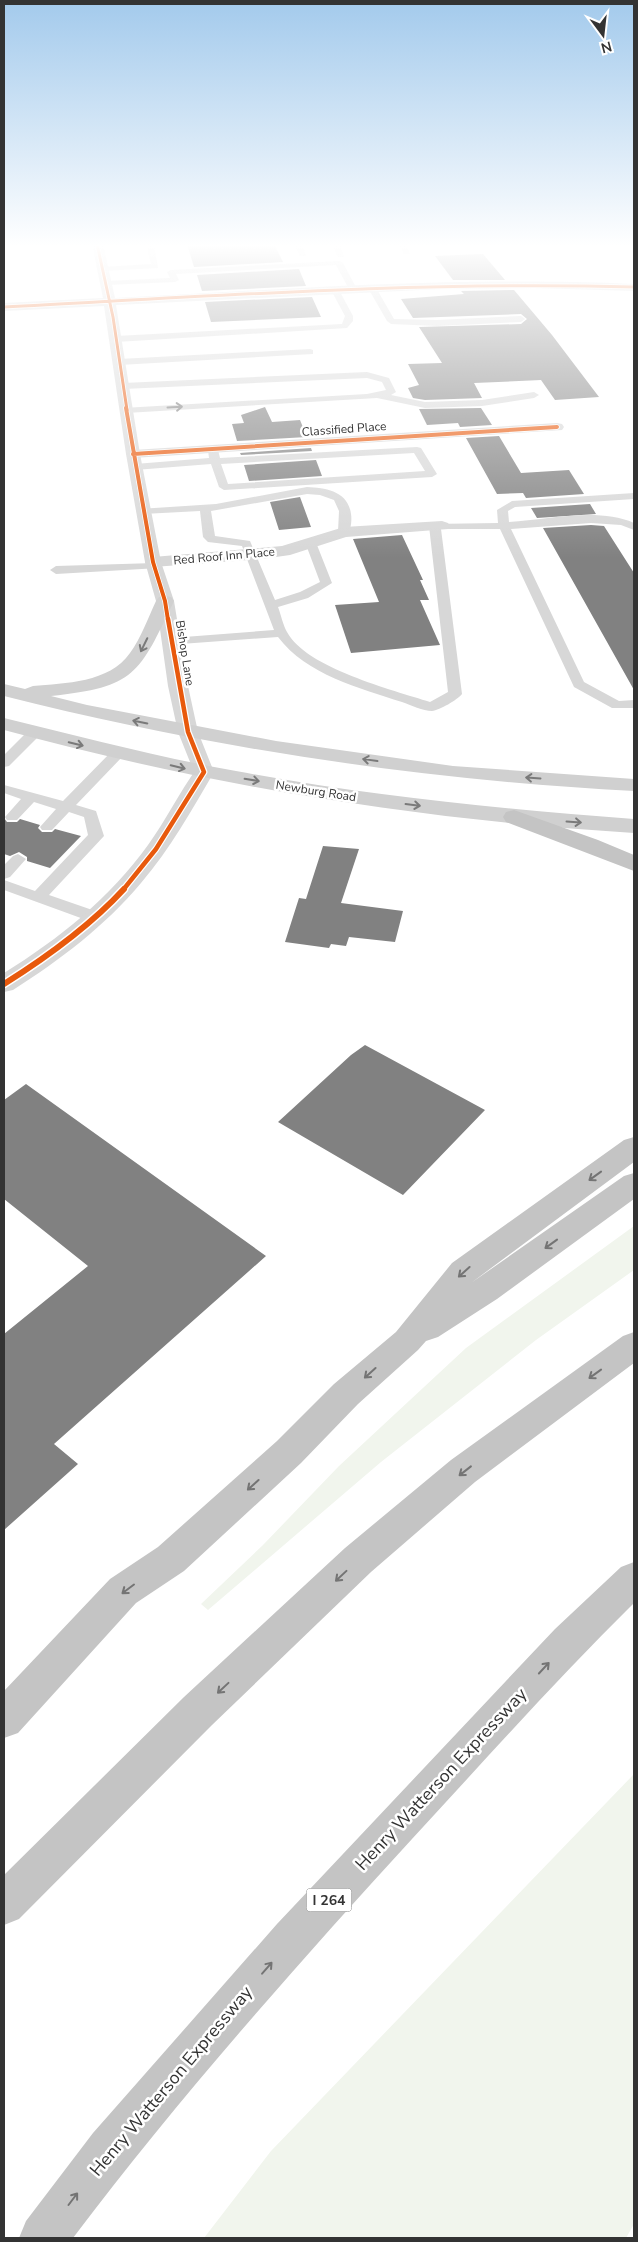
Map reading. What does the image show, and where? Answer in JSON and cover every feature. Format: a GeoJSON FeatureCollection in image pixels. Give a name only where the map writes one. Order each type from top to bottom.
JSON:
{"type":"FeatureCollection","features":[{"type":"Feature","properties":{"kind":"highway"},"geometry":{"type":"LineString","coordinates":[[514,817],[564,837],[605,849],[634,864]]}},
{"type":"Feature","properties":{"kind":"highway"},"geometry":{"type":"LineString","coordinates":[[4,1719],[123,1591],[178,1552],[289,1452],[346,1394],[406,1340],[463,1272],[634,1147]]}},
{"type":"Feature","properties":{"kind":"highway"},"geometry":{"type":"LineString","coordinates":[[406,1340],[486,1290],[634,1184]]}},
{"type":"Feature","properties":{"kind":"highway"},"geometry":{"type":"LineString","coordinates":[[4,1904],[198,1711],[358,1560],[464,1471],[634,1345]]}},
{"type":"Feature","properties":{"kind":"highway","name":"Henry Watterson Expressway"},"geometry":{"type":"LineString","coordinates":[[43,2238],[110,2150],[292,1939],[568,1642],[634,1579]]}},
{"type":"Feature","properties":{"kind":"main road"},"geometry":{"type":"LineString","coordinates":[[10,692],[83,686],[118,674],[137,659],[165,601]]}},
{"type":"Feature","properties":{"kind":"main road"},"geometry":{"type":"LineString","coordinates":[[10,692],[188,732],[276,747],[453,772],[634,785]]}},
{"type":"Feature","properties":{"kind":"main road","name":"Newburg Road"},"geometry":{"type":"LineString","coordinates":[[4,724],[34,733],[204,772],[364,799],[514,817],[634,826]]}},
{"type":"Feature","properties":{"kind":"street","name":"Bishop Lane"},"geometry":{"type":"LineString","coordinates":[[117,349],[134,460],[154,564],[165,601],[188,732],[204,772]]}},
{"type":"Feature","properties":{"kind":"street","name":"Classified Place"},"geometry":{"type":"LineString","coordinates":[[134,460],[557,427]]}},
{"type":"Feature","properties":{"kind":"street","name":"Red Roof Inn Place"},"geometry":{"type":"LineString","coordinates":[[154,564],[284,551],[344,532],[438,526]]}},
{"type":"Feature","properties":{"kind":"street"},"geometry":{"type":"LineString","coordinates":[[4,984],[63,945],[95,917],[147,862],[204,772]]}},
{"type":"Feature","properties":{"kind":"lane"},"geometry":{"type":"LineString","coordinates":[[119,362],[310,352]]}},
{"type":"Feature","properties":{"kind":"lane"},"geometry":{"type":"LineString","coordinates":[[122,386],[367,375],[386,380],[390,392],[378,395],[126,410]]}},
{"type":"Feature","properties":{"kind":"lane"},"geometry":{"type":"LineString","coordinates":[[378,395],[426,405],[482,403],[534,395]]}},
{"type":"Feature","properties":{"kind":"lane"},"geometry":{"type":"LineString","coordinates":[[417,450],[432,474],[224,487],[214,455],[417,450]]}},
{"type":"Feature","properties":{"kind":"lane"},"geometry":{"type":"LineString","coordinates":[[144,511],[205,508],[246,502],[277,494],[310,491],[332,494],[340,500],[347,517],[344,532]]}},
{"type":"Feature","properties":{"kind":"lane"},"geometry":{"type":"LineString","coordinates":[[634,496],[512,504],[502,510],[504,526],[579,684],[617,705],[634,704]]}},
{"type":"Feature","properties":{"kind":"lane"},"geometry":{"type":"LineString","coordinates":[[205,508],[209,537],[212,540],[246,543],[286,642],[327,671],[431,707],[455,694],[438,526],[504,526],[577,520],[627,522],[634,527]]}},
{"type":"Feature","properties":{"kind":"lane"},"geometry":{"type":"LineString","coordinates":[[271,605],[304,595],[326,583],[311,542]]}},
{"type":"Feature","properties":{"kind":"lane"},"geometry":{"type":"LineString","coordinates":[[56,570],[154,564]]}},
{"type":"Feature","properties":{"kind":"lane"},"geometry":{"type":"LineString","coordinates":[[171,642],[281,633]]}},
{"type":"Feature","properties":{"kind":"lane"},"geometry":{"type":"LineString","coordinates":[[4,762],[34,733]]}},
{"type":"Feature","properties":{"kind":"lane"},"geometry":{"type":"LineString","coordinates":[[47,827],[118,753]]}},
{"type":"Feature","properties":{"kind":"lane"},"geometry":{"type":"LineString","coordinates":[[4,788],[91,814],[96,836],[38,896]]}},
{"type":"Feature","properties":{"kind":"lane"},"geometry":{"type":"LineString","coordinates":[[12,817],[32,796]]}},
{"type":"Feature","properties":{"kind":"lane"},"geometry":{"type":"LineString","coordinates":[[4,874],[18,859]]}},
{"type":"Feature","properties":{"kind":"lane"},"geometry":{"type":"LineString","coordinates":[[4,885],[95,917]]}},
{"type":"Feature","properties":{"kind":"shaded area"},"geometry":{"type":"Polygon","coordinates":[[[634,1226],[634,1270],[536,1340],[381,1462],[208,1610],[201,1604],[263,1545],[339,1466],[466,1348],[634,1226]]]}},
{"type":"Feature","properties":{"kind":"shaded area"},"geometry":{"type":"Polygon","coordinates":[[[634,1774],[634,2224],[626,2238],[204,2238],[271,2151],[634,1774]]]}},
{"type":"Feature","properties":{"kind":"building"},"geometry":{"type":"Polygon","coordinates":[[[433,349],[562,349],[599,397],[555,400],[541,380],[474,383],[482,398],[425,400],[413,398],[408,388],[419,385],[408,364],[442,363],[433,349]]]}},
{"type":"Feature","properties":{"kind":"building"},"geometry":{"type":"Polygon","coordinates":[[[265,407],[272,422],[300,420],[307,437],[237,441],[232,424],[244,423],[241,415],[265,407]]]}},
{"type":"Feature","properties":{"kind":"building"},"geometry":{"type":"Polygon","coordinates":[[[481,408],[492,425],[460,427],[458,423],[427,425],[419,409],[481,408]]]}},
{"type":"Feature","properties":{"kind":"building"},"geometry":{"type":"Polygon","coordinates":[[[499,436],[521,473],[569,470],[584,494],[526,498],[523,493],[497,494],[466,438],[499,436]]]}},
{"type":"Feature","properties":{"kind":"building"},"geometry":{"type":"Polygon","coordinates":[[[311,448],[312,451],[241,455],[240,453],[311,448]]]}},
{"type":"Feature","properties":{"kind":"building"},"geometry":{"type":"Polygon","coordinates":[[[316,460],[322,476],[249,481],[244,465],[316,460]]]}},
{"type":"Feature","properties":{"kind":"building"},"geometry":{"type":"Polygon","coordinates":[[[300,497],[311,527],[279,530],[270,502],[300,497]]]}},
{"type":"Feature","properties":{"kind":"building"},"geometry":{"type":"Polygon","coordinates":[[[590,504],[596,514],[537,518],[531,508],[590,504]]]}},
{"type":"Feature","properties":{"kind":"building"},"geometry":{"type":"Polygon","coordinates":[[[604,526],[634,573],[634,690],[543,528],[604,526]]]}},
{"type":"Feature","properties":{"kind":"building"},"geometry":{"type":"Polygon","coordinates":[[[402,535],[423,580],[420,580],[429,600],[420,600],[440,645],[351,653],[335,605],[379,602],[353,539],[402,535]]]}},
{"type":"Feature","properties":{"kind":"building"},"geometry":{"type":"Polygon","coordinates":[[[4,818],[7,822],[17,822],[20,819],[40,825],[38,828],[42,832],[52,832],[55,829],[81,836],[50,868],[27,861],[27,857],[19,852],[10,856],[4,854],[4,818]]]}},
{"type":"Feature","properties":{"kind":"building"},"geometry":{"type":"Polygon","coordinates":[[[323,846],[359,849],[341,903],[403,911],[395,942],[349,937],[346,946],[331,944],[329,948],[285,942],[299,898],[306,899],[323,846]]]}},
{"type":"Feature","properties":{"kind":"building"},"geometry":{"type":"Polygon","coordinates":[[[365,1045],[485,1110],[403,1195],[278,1122],[351,1055],[365,1045]]]}},
{"type":"Feature","properties":{"kind":"building"},"geometry":{"type":"Polygon","coordinates":[[[26,1084],[266,1256],[54,1444],[78,1464],[4,1530],[4,1334],[88,1266],[4,1199],[4,1100],[26,1084]]]}},
{"type":"Feature","properties":{"kind":"cycle path"},"geometry":{"type":"LineString","coordinates":[[4,984],[63,944],[117,896],[156,849],[204,772],[188,732],[178,686],[165,601],[153,562],[133,454],[118,349]]}},
{"type":"Feature","properties":{"kind":"cycle path"},"geometry":{"type":"LineString","coordinates":[[133,454],[557,427]]}}]}
